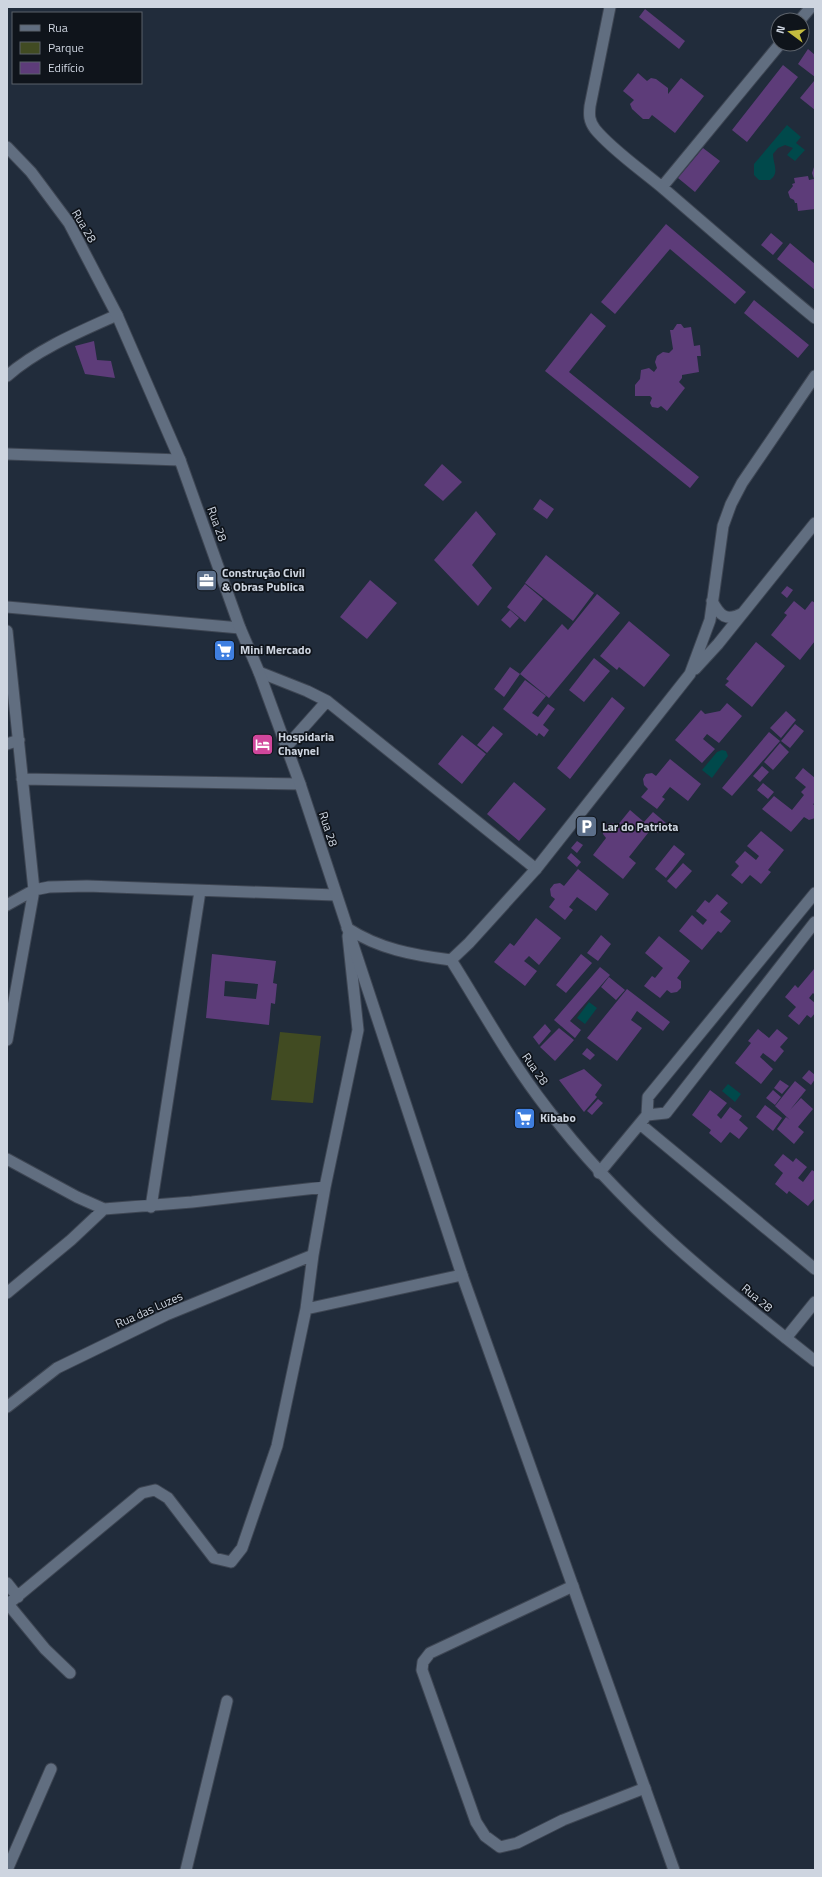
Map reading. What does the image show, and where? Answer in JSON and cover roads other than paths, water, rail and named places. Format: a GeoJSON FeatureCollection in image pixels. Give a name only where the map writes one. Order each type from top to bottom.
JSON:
{"type":"FeatureCollection","features":[{"type":"Feature","properties":{"kind":"street"},"geometry":{"type":"LineString","coordinates":[[610,7],[589,116],[596,130],[762,275],[815,318]]}},
{"type":"Feature","properties":{"kind":"street"},"geometry":{"type":"LineString","coordinates":[[662,188],[773,52]]}},
{"type":"Feature","properties":{"kind":"street","name":"Rua 28"},"geometry":{"type":"LineString","coordinates":[[7,147],[31,172],[69,223],[117,315],[180,460],[240,628],[259,672],[300,784],[347,928]]}},
{"type":"Feature","properties":{"kind":"street"},"geometry":{"type":"LineString","coordinates":[[7,376],[19,366],[77,333],[117,315]]}},
{"type":"Feature","properties":{"kind":"street"},"geometry":{"type":"LineString","coordinates":[[690,674],[710,620],[723,526],[731,504],[742,483],[815,376]]}},
{"type":"Feature","properties":{"kind":"street"},"geometry":{"type":"LineString","coordinates":[[7,454],[180,460]]}},
{"type":"Feature","properties":{"kind":"street"},"geometry":{"type":"LineString","coordinates":[[347,928],[377,944],[396,951],[413,956],[451,960],[469,943],[536,869],[690,674],[718,644],[815,523]]}},
{"type":"Feature","properties":{"kind":"street"},"geometry":{"type":"LineString","coordinates":[[712,600],[718,612],[725,616],[734,617],[745,611]]}},
{"type":"Feature","properties":{"kind":"street"},"geometry":{"type":"LineString","coordinates":[[7,607],[240,628]]}},
{"type":"Feature","properties":{"kind":"street"},"geometry":{"type":"LineString","coordinates":[[7,632],[34,890],[7,1040]]}},
{"type":"Feature","properties":{"kind":"street"},"geometry":{"type":"LineString","coordinates":[[259,672],[307,691],[327,701],[536,869]]}},
{"type":"Feature","properties":{"kind":"street"},"geometry":{"type":"LineString","coordinates":[[286,747],[327,701]]}},
{"type":"Feature","properties":{"kind":"street"},"geometry":{"type":"LineString","coordinates":[[7,744],[19,740]]}},
{"type":"Feature","properties":{"kind":"street"},"geometry":{"type":"LineString","coordinates":[[22,779],[300,784]]}},
{"type":"Feature","properties":{"kind":"street"},"geometry":{"type":"LineString","coordinates":[[7,905],[34,890],[87,886],[335,895]]}},
{"type":"Feature","properties":{"kind":"street"},"geometry":{"type":"LineString","coordinates":[[151,1207],[200,891]]}},
{"type":"Feature","properties":{"kind":"street"},"geometry":{"type":"LineString","coordinates":[[599,1172],[647,1116],[648,1097],[815,893]]}},
{"type":"Feature","properties":{"kind":"street"},"geometry":{"type":"LineString","coordinates":[[647,1116],[666,1113],[815,922]]}},
{"type":"Feature","properties":{"kind":"street"},"geometry":{"type":"LineString","coordinates":[[70,1673],[45,1649],[8,1605],[142,1494],[155,1490],[168,1498],[214,1558],[231,1562],[242,1548],[277,1446],[306,1309],[313,1255],[325,1187],[358,1030],[347,928]]}},
{"type":"Feature","properties":{"kind":"street"},"geometry":{"type":"LineString","coordinates":[[347,928],[462,1275],[674,1870]]}},
{"type":"Feature","properties":{"kind":"street","name":"Rua 28"},"geometry":{"type":"LineString","coordinates":[[451,960],[517,1068],[546,1107],[599,1172],[622,1197],[668,1238],[815,1361]]}},
{"type":"Feature","properties":{"kind":"street"},"geometry":{"type":"LineString","coordinates":[[640,1124],[815,1269]]}},
{"type":"Feature","properties":{"kind":"street"},"geometry":{"type":"LineString","coordinates":[[7,1159],[77,1197],[104,1209],[151,1207],[325,1187]]}},
{"type":"Feature","properties":{"kind":"street"},"geometry":{"type":"LineString","coordinates":[[7,1293],[71,1240],[104,1209]]}},
{"type":"Feature","properties":{"kind":"street","name":"Rua das Luzes"},"geometry":{"type":"LineString","coordinates":[[7,1407],[57,1368],[166,1316],[313,1255]]}},
{"type":"Feature","properties":{"kind":"street"},"geometry":{"type":"LineString","coordinates":[[306,1309],[462,1275]]}},
{"type":"Feature","properties":{"kind":"street"},"geometry":{"type":"LineString","coordinates":[[786,1338],[815,1302]]}},
{"type":"Feature","properties":{"kind":"street"},"geometry":{"type":"LineString","coordinates":[[7,1583],[18,1597]]}},
{"type":"Feature","properties":{"kind":"street"},"geometry":{"type":"LineString","coordinates":[[573,1586],[430,1653],[423,1662],[422,1670],[476,1822],[485,1836],[500,1846],[517,1843],[563,1820],[645,1788]]}},
{"type":"Feature","properties":{"kind":"street"},"geometry":{"type":"LineString","coordinates":[[186,1870],[227,1701]]}},
{"type":"Feature","properties":{"kind":"street"},"geometry":{"type":"LineString","coordinates":[[7,1870],[51,1769]]}},
{"type":"Feature","properties":{"kind":"place","name":"Construção Civil & Obras Publica"},"geometry":{"type":"Point","coordinates":[206,580]}},
{"type":"Feature","properties":{"kind":"place","name":"Mini Mercado"},"geometry":{"type":"Point","coordinates":[225,650]}},
{"type":"Feature","properties":{"kind":"place","name":"Hospidaria Chaynel"},"geometry":{"type":"Point","coordinates":[262,744]}},
{"type":"Feature","properties":{"kind":"place","name":"Lar do Patriota"},"geometry":{"type":"Point","coordinates":[586,827]}},
{"type":"Feature","properties":{"kind":"place","name":"Kibabo"},"geometry":{"type":"Point","coordinates":[525,1118]}}]}
